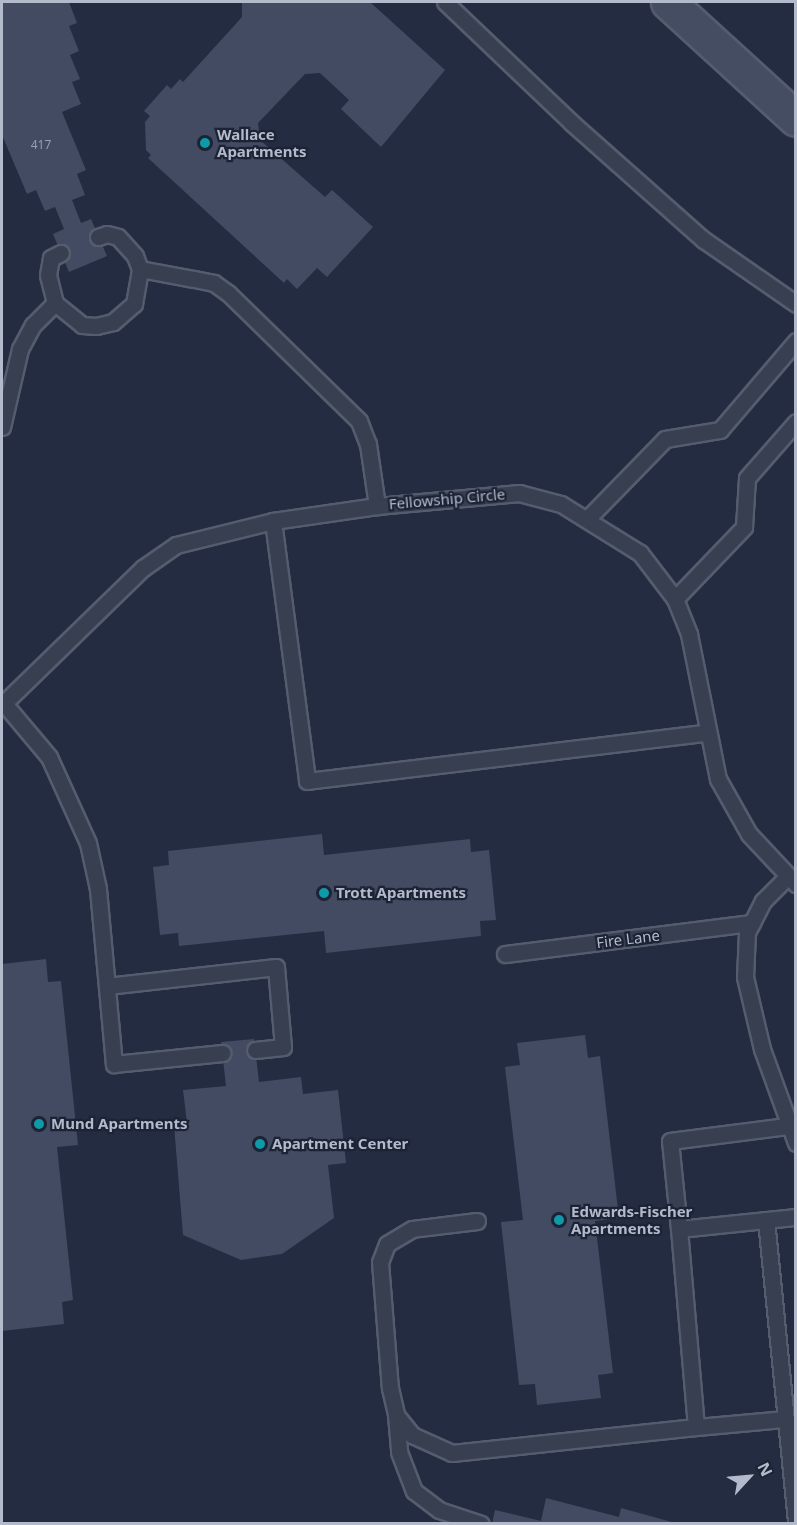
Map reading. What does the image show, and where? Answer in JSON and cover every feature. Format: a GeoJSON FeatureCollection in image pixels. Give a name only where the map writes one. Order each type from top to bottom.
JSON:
{"type":"FeatureCollection","features":[{"type":"Feature","properties":{"kind":"street"},"geometry":{"type":"LineString","coordinates":[[668,2],[795,118]]}},
{"type":"Feature","properties":{"kind":"lane"},"geometry":{"type":"LineString","coordinates":[[445,2],[572,123],[704,240],[795,304]]}},
{"type":"Feature","properties":{"kind":"lane"},"geometry":{"type":"LineString","coordinates":[[61,253],[51,258],[48,275],[56,303],[82,326],[113,322],[134,304],[140,269],[135,256],[118,237],[107,234],[99,237]]}},
{"type":"Feature","properties":{"kind":"lane"},"geometry":{"type":"LineString","coordinates":[[140,269],[214,283],[340,399],[360,421],[368,444],[377,506]]}},
{"type":"Feature","properties":{"kind":"lane"},"geometry":{"type":"LineString","coordinates":[[2,427],[20,349],[33,325],[56,303]]}},
{"type":"Feature","properties":{"kind":"lane"},"geometry":{"type":"LineString","coordinates":[[588,518],[665,440],[720,430],[795,341]]}},
{"type":"Feature","properties":{"kind":"lane"},"geometry":{"type":"LineString","coordinates":[[675,599],[744,527],[747,478],[795,422]]}},
{"type":"Feature","properties":{"kind":"lane","name":"Fellowship Circle"},"geometry":{"type":"LineString","coordinates":[[2,704],[143,568],[176,545],[273,521],[377,506],[519,493],[561,504],[588,518],[640,553],[675,599],[689,634],[706,733],[718,779],[749,834],[791,881]]}},
{"type":"Feature","properties":{"kind":"lane"},"geometry":{"type":"LineString","coordinates":[[273,521],[307,781],[706,733]]}},
{"type":"Feature","properties":{"kind":"lane"},"geometry":{"type":"LineString","coordinates":[[2,704],[49,757],[88,843],[98,889],[114,1064],[222,1053]]}},
{"type":"Feature","properties":{"kind":"lane"},"geometry":{"type":"LineString","coordinates":[[791,881],[764,901],[747,932],[745,977],[762,1049],[787,1126],[795,1143]]}},
{"type":"Feature","properties":{"kind":"lane","name":"Fire Lane"},"geometry":{"type":"LineString","coordinates":[[505,954],[752,923]]}},
{"type":"Feature","properties":{"kind":"lane"},"geometry":{"type":"LineString","coordinates":[[107,986],[276,967],[283,1047],[255,1050]]}},
{"type":"Feature","properties":{"kind":"lane"},"geometry":{"type":"LineString","coordinates":[[696,1427],[670,1141],[787,1126]]}},
{"type":"Feature","properties":{"kind":"lane"},"geometry":{"type":"LineString","coordinates":[[679,1229],[795,1217]]}},
{"type":"Feature","properties":{"kind":"lane"},"geometry":{"type":"LineString","coordinates":[[766,1220],[795,1521]]}},
{"type":"Feature","properties":{"kind":"lane"},"geometry":{"type":"LineString","coordinates":[[477,1221],[412,1228],[387,1244],[380,1262],[390,1388],[396,1415],[399,1452],[414,1491],[440,1510],[482,1524]]}},
{"type":"Feature","properties":{"kind":"lane"},"geometry":{"type":"LineString","coordinates":[[396,1415],[412,1435],[452,1453],[784,1419]]}},
{"type":"Feature","properties":{"kind":"building"},"geometry":{"type":"Polygon","coordinates":[[[2,2],[69,2],[77,23],[69,26],[79,51],[70,55],[80,79],[72,82],[81,104],[62,112],[86,170],[77,174],[85,195],[72,200],[81,223],[91,219],[107,256],[69,272],[53,234],[64,229],[55,207],[45,211],[36,190],[27,194],[2,135],[2,2]]]}},
{"type":"Feature","properties":{"kind":"building","name":"Wallace Apartments"},"geometry":{"type":"Polygon","coordinates":[[[242,2],[370,2],[445,70],[381,147],[341,109],[349,100],[320,73],[305,74],[258,123],[260,140],[325,197],[332,190],[373,227],[327,277],[317,268],[297,289],[287,279],[284,283],[148,158],[151,155],[146,150],[145,122],[150,116],[144,111],[167,85],[171,89],[180,79],[183,82],[242,17],[242,2]]]}},
{"type":"Feature","properties":{"kind":"building","name":"Trott Apartments"},"geometry":{"type":"Polygon","coordinates":[[[322,834],[324,855],[470,839],[471,852],[489,850],[496,920],[480,921],[481,936],[326,953],[324,931],[179,946],[178,933],[160,935],[153,867],[169,865],[168,851],[322,834]]]}},
{"type":"Feature","properties":{"kind":"building","name":"Mund Apartments"},"geometry":{"type":"Polygon","coordinates":[[[46,959],[48,982],[61,981],[78,1145],[57,1147],[73,1300],[62,1302],[64,1324],[2,1331],[2,964],[46,959]]]}},
{"type":"Feature","properties":{"kind":"building","name":"Edwards-Fischer Apartments"},"geometry":{"type":"Polygon","coordinates":[[[585,1035],[588,1058],[600,1056],[619,1218],[595,1221],[613,1373],[598,1375],[601,1398],[537,1405],[535,1384],[519,1385],[501,1222],[523,1220],[505,1067],[520,1065],[517,1043],[585,1035]]]}},
{"type":"Feature","properties":{"kind":"building","name":"Apartment Center"},"geometry":{"type":"Polygon","coordinates":[[[254,1039],[259,1082],[301,1077],[303,1094],[338,1090],[346,1163],[328,1165],[334,1218],[282,1254],[241,1260],[183,1235],[174,1125],[187,1123],[183,1090],[226,1086],[221,1042],[254,1039]]]}},
{"type":"Feature","properties":{"kind":"building"},"geometry":{"type":"Polygon","coordinates":[[[546,1498],[619,1517],[621,1508],[679,1524],[492,1524],[495,1510],[541,1521],[546,1498]]]}},
{"type":"Feature","properties":{"kind":"place","name":"Wallace Apartments"},"geometry":{"type":"Point","coordinates":[205,143]}},
{"type":"Feature","properties":{"kind":"place","name":"Trott Apartments"},"geometry":{"type":"Point","coordinates":[324,893]}},
{"type":"Feature","properties":{"kind":"place","name":"Mund Apartments"},"geometry":{"type":"Point","coordinates":[39,1124]}},
{"type":"Feature","properties":{"kind":"place","name":"Apartment Center"},"geometry":{"type":"Point","coordinates":[260,1144]}},
{"type":"Feature","properties":{"kind":"place","name":"Edwards-Fischer Apartments"},"geometry":{"type":"Point","coordinates":[559,1220]}}]}
